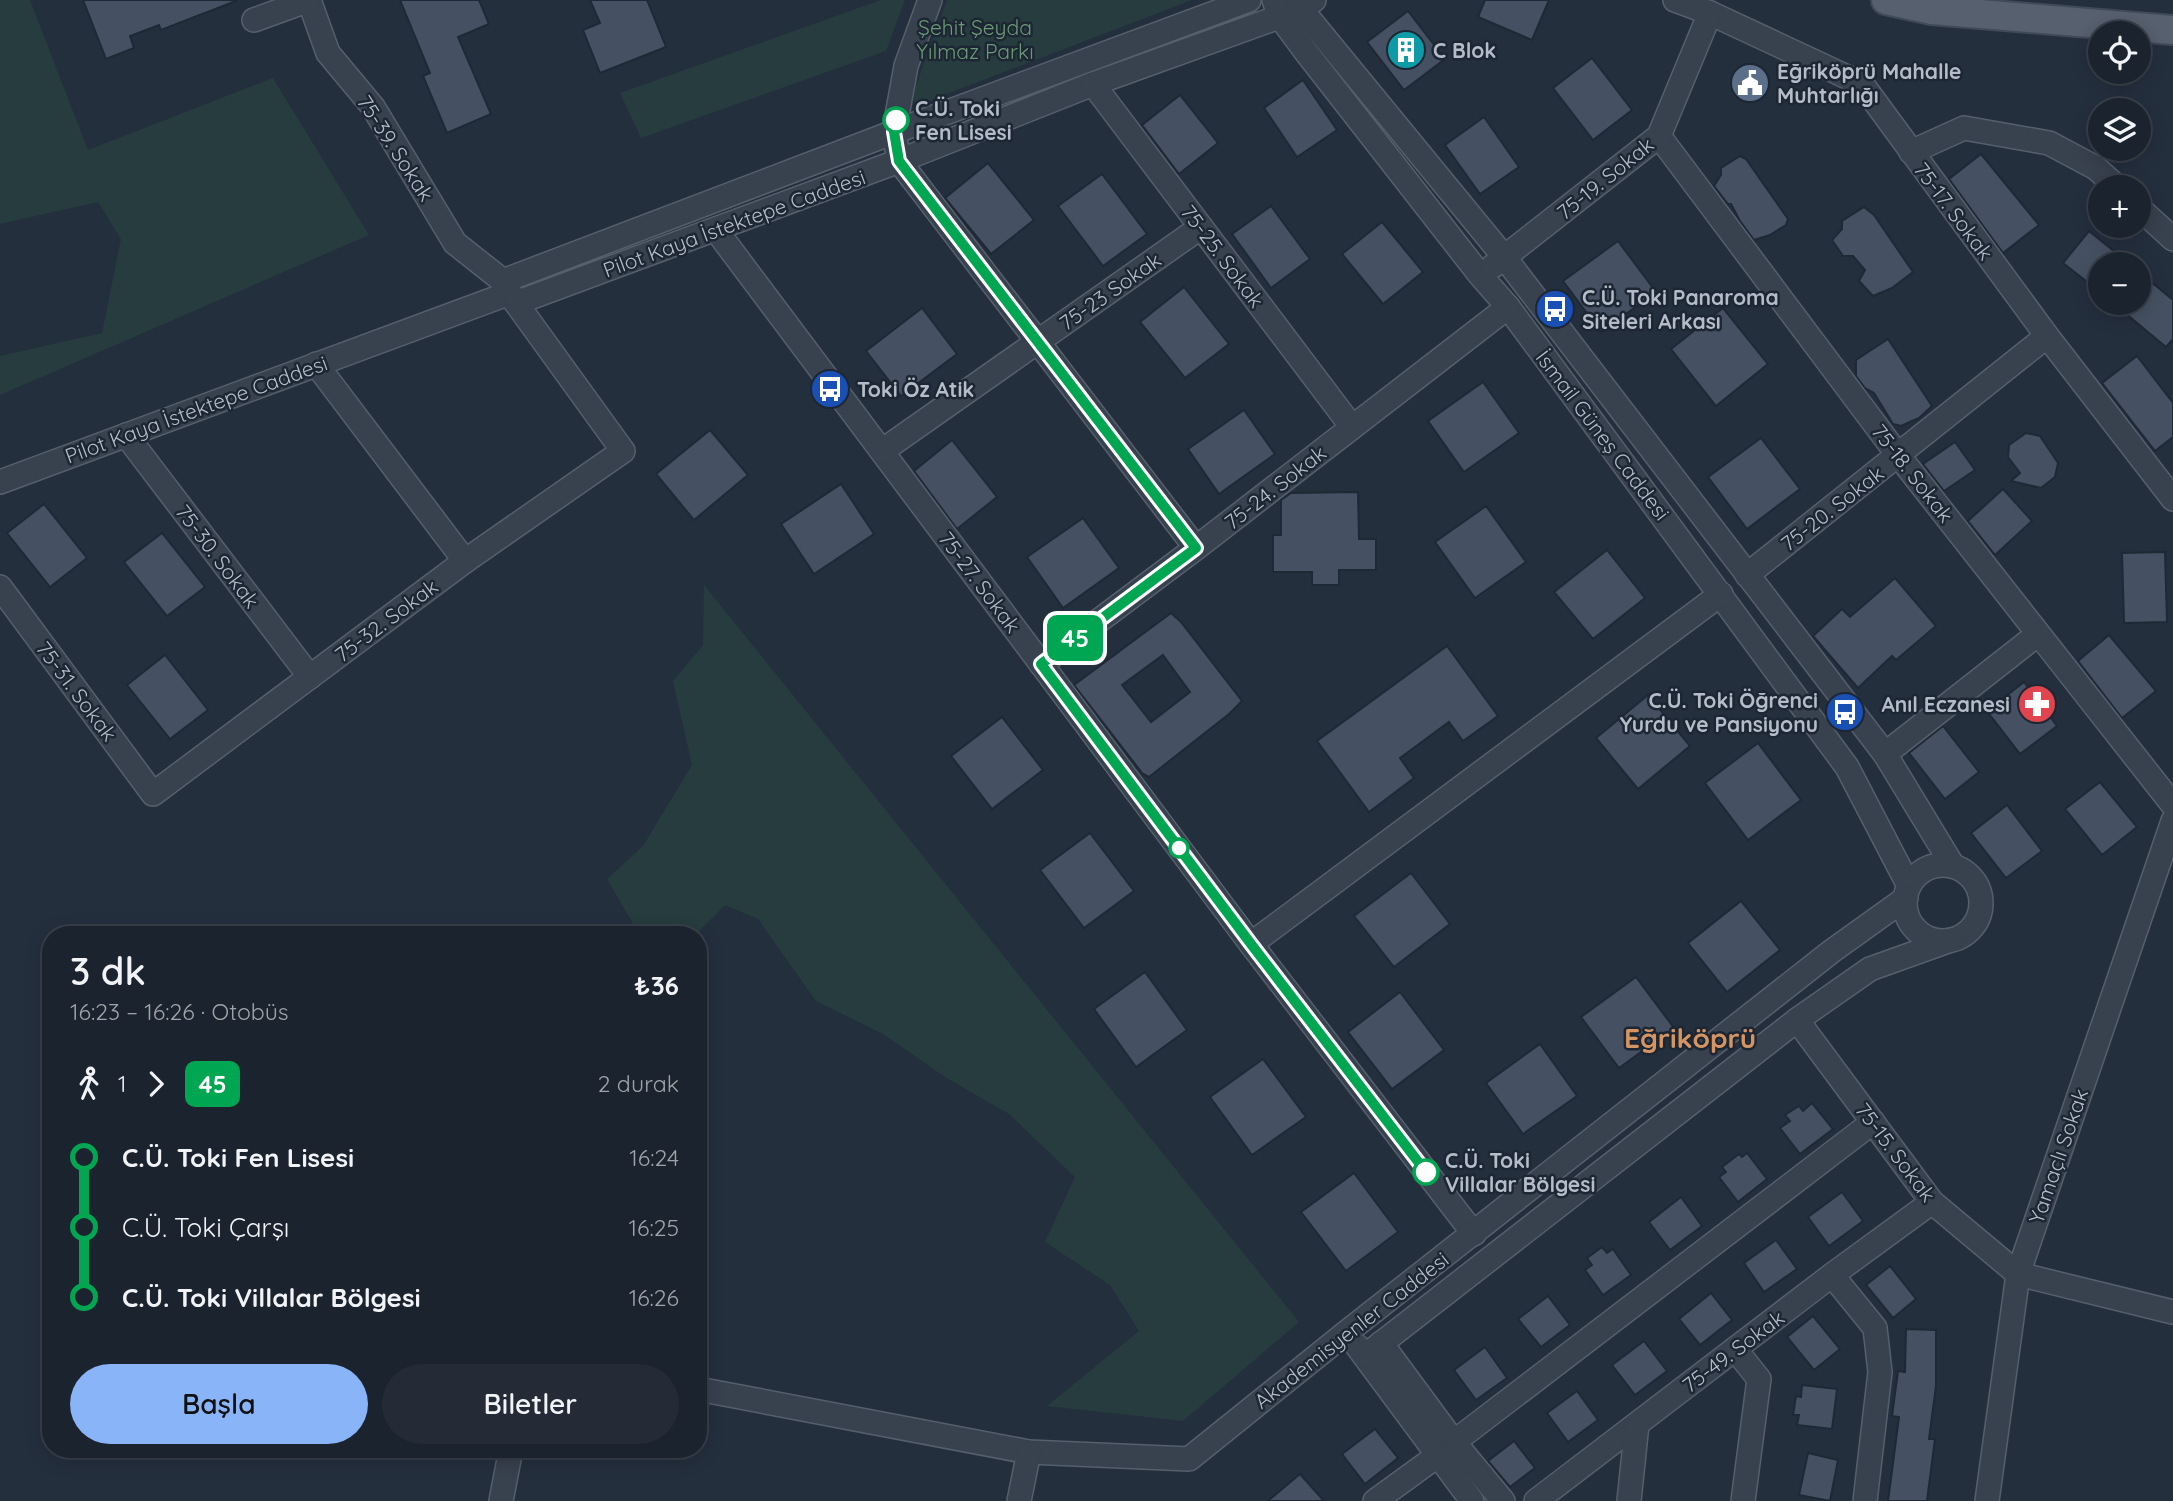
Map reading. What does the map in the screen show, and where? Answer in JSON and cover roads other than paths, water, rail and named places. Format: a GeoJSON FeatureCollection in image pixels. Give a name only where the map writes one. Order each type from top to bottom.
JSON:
{"type":"FeatureCollection","features":[{"type":"Feature","properties":{"kind":"main road"},"geometry":{"type":"LineString","coordinates":[[1886,0],[1932,10],[2173,30]]}},
{"type":"Feature","properties":{"kind":"street"},"geometry":{"type":"LineString","coordinates":[[254,19],[309,0]]}},
{"type":"Feature","properties":{"kind":"street","name":"75-39. Sokak"},"geometry":{"type":"LineString","coordinates":[[309,0],[328,53],[373,107],[455,243],[510,293],[623,451]]}},
{"type":"Feature","properties":{"kind":"street"},"geometry":{"type":"LineString","coordinates":[[930,0],[906,66],[894,132],[899,161],[1196,548]]}},
{"type":"Feature","properties":{"kind":"street","name":"Pilot Kaya İstektepe Caddesi"},"geometry":{"type":"LineString","coordinates":[[0,482],[510,293],[894,132],[1249,0]]}},
{"type":"Feature","properties":{"kind":"street","name":"75-17. Sokak"},"geometry":{"type":"LineString","coordinates":[[1675,0],[1710,13],[1862,84],[2048,336],[2173,499]]}},
{"type":"Feature","properties":{"kind":"street","name":"Pilot Kaya İstektepe Caddesi"},"geometry":{"type":"LineString","coordinates":[[510,293],[716,230],[899,161],[1293,5]]}},
{"type":"Feature","properties":{"kind":"street","name":"İsmail Güneş Caddesi"},"geometry":{"type":"LineString","coordinates":[[1293,5],[1505,258],[1885,754],[1953,866]]}},
{"type":"Feature","properties":{"kind":"street","name":"İsmail Güneş Caddesi"},"geometry":{"type":"LineString","coordinates":[[1293,5],[1480,275],[1508,307],[1847,767],[1908,892]]}},
{"type":"Feature","properties":{"kind":"street","name":"75-19. Sokak"},"geometry":{"type":"LineString","coordinates":[[1480,275],[1659,136],[1710,13]]}},
{"type":"Feature","properties":{"kind":"street","name":"75-25. Sokak"},"geometry":{"type":"LineString","coordinates":[[1093,84],[1352,427]]}},
{"type":"Feature","properties":{"kind":"street"},"geometry":{"type":"LineString","coordinates":[[1911,152],[1964,128],[2049,144],[2096,168],[2104,175]]}},
{"type":"Feature","properties":{"kind":"street","name":"75-18. Sokak"},"geometry":{"type":"LineString","coordinates":[[1659,136],[1898,455],[2173,805]]}},
{"type":"Feature","properties":{"kind":"street"},"geometry":{"type":"LineString","coordinates":[[2151,219],[2173,239]]}},
{"type":"Feature","properties":{"kind":"street","name":"75-23 Sokak"},"geometry":{"type":"LineString","coordinates":[[882,451],[1200,227]]}},
{"type":"Feature","properties":{"kind":"street","name":"75-27. Sokak"},"geometry":{"type":"LineString","coordinates":[[716,230],[1251,944],[1474,1234]]}},
{"type":"Feature","properties":{"kind":"street","name":"75-24. Sokak"},"geometry":{"type":"LineString","coordinates":[[1041,664],[1508,307]]}},
{"type":"Feature","properties":{"kind":"street","name":"75-20. Sokak"},"geometry":{"type":"LineString","coordinates":[[1747,575],[2048,336]]}},
{"type":"Feature","properties":{"kind":"street"},"geometry":{"type":"LineString","coordinates":[[316,364],[465,561]]}},
{"type":"Feature","properties":{"kind":"street","name":"75-30. Sokak"},"geometry":{"type":"LineString","coordinates":[[126,435],[310,677]]}},
{"type":"Feature","properties":{"kind":"street","name":"75-32. Sokak"},"geometry":{"type":"LineString","coordinates":[[153,794],[465,561],[623,451]]}},
{"type":"Feature","properties":{"kind":"street","name":"75-31. Sokak"},"geometry":{"type":"LineString","coordinates":[[0,587],[153,794]]}},
{"type":"Feature","properties":{"kind":"street"},"geometry":{"type":"LineString","coordinates":[[1251,944],[1721,594]]}},
{"type":"Feature","properties":{"kind":"street"},"geometry":{"type":"LineString","coordinates":[[1885,754],[2038,634]]}},
{"type":"Feature","properties":{"kind":"street","name":"Yamaçlı Sokak"},"geometry":{"type":"LineString","coordinates":[[1987,1501],[2018,1274],[2173,821]]}},
{"type":"Feature","properties":{"kind":"street"},"geometry":{"type":"LineString","coordinates":[[1953,866],[1975,881],[1982,906],[1978,919],[1972,929],[1951,940],[1927,937],[1910,921],[1906,910],[1908,892],[1916,876],[1927,868],[1953,866]]}},
{"type":"Feature","properties":{"kind":"street","name":"Akademisyenler Caddesi"},"geometry":{"type":"LineString","coordinates":[[707,1390],[1028,1452],[1189,1459],[1908,892]]}},
{"type":"Feature","properties":{"kind":"street","name":"Akademisyenler Caddesi"},"geometry":{"type":"LineString","coordinates":[[1373,1350],[1797,1020],[1870,969],[1951,940]]}},
{"type":"Feature","properties":{"kind":"street","name":"75-15. Sokak"},"geometry":{"type":"LineString","coordinates":[[1797,1020],[1932,1202],[2018,1274],[2173,1312]]}},
{"type":"Feature","properties":{"kind":"street"},"geometry":{"type":"LineString","coordinates":[[1376,1501],[1873,1122]]}},
{"type":"Feature","properties":{"kind":"street","name":"75-49. Sokak"},"geometry":{"type":"LineString","coordinates":[[1536,1501],[1932,1202]]}},
{"type":"Feature","properties":{"kind":"street"},"geometry":{"type":"LineString","coordinates":[[1832,1275],[1875,1328],[1880,1372],[1865,1501]]}},
{"type":"Feature","properties":{"kind":"street"},"geometry":{"type":"LineString","coordinates":[[1347,1332],[1373,1350],[1445,1449],[1472,1501]]}},
{"type":"Feature","properties":{"kind":"street"},"geometry":{"type":"LineString","coordinates":[[1735,1349],[1759,1379],[1743,1501]]}},
{"type":"Feature","properties":{"kind":"street"},"geometry":{"type":"LineString","coordinates":[[1629,1501],[1637,1424]]}},
{"type":"Feature","properties":{"kind":"street"},"geometry":{"type":"LineString","coordinates":[[1445,1449],[1503,1501]]}},
{"type":"Feature","properties":{"kind":"street"},"geometry":{"type":"LineString","coordinates":[[1020,1501],[1028,1452]]}},
{"type":"Feature","properties":{"kind":"street"},"geometry":{"type":"LineString","coordinates":[[501,1501],[509,1458]]}},
{"type":"Feature","properties":{"kind":"place","name":"C Blok"},"geometry":{"type":"Point","coordinates":[1406,50]}},
{"type":"Feature","properties":{"kind":"place","name":"Eğriköprü Mahalle Muhtarlığı"},"geometry":{"type":"Point","coordinates":[1750,83]}},
{"type":"Feature","properties":{"kind":"place","name":"C.Ü. Toki Fen Lisesi"},"geometry":{"type":"Point","coordinates":[896,120]}},
{"type":"Feature","properties":{"kind":"place","name":"C.Ü. Toki Panaroma Siteleri Arkası"},"geometry":{"type":"Point","coordinates":[1555,309]}},
{"type":"Feature","properties":{"kind":"place","name":"Toki Öz Atik"},"geometry":{"type":"Point","coordinates":[830,389]}},
{"type":"Feature","properties":{"kind":"place","name":"Anıl Eczanesi"},"geometry":{"type":"Point","coordinates":[2037,704]}},
{"type":"Feature","properties":{"kind":"place","name":"C.Ü. Toki Öğrenci Yurdu ve Pansiyonu"},"geometry":{"type":"Point","coordinates":[1845,712]}},
{"type":"Feature","properties":{"kind":"place","name":"C.Ü. Toki Villalar Bölgesi"},"geometry":{"type":"Point","coordinates":[1426,1172]}},
{"type":"Feature","properties":{"kind":"district","name":"Eğriköprü"},"geometry":{"type":"Point","coordinates":[1690,1037]}},
{"type":"Feature","properties":{"kind":"park label","name":"Şehit Şeyda Yılmaz Parkı"},"geometry":{"type":"Point","coordinates":[975,39]}}]}
